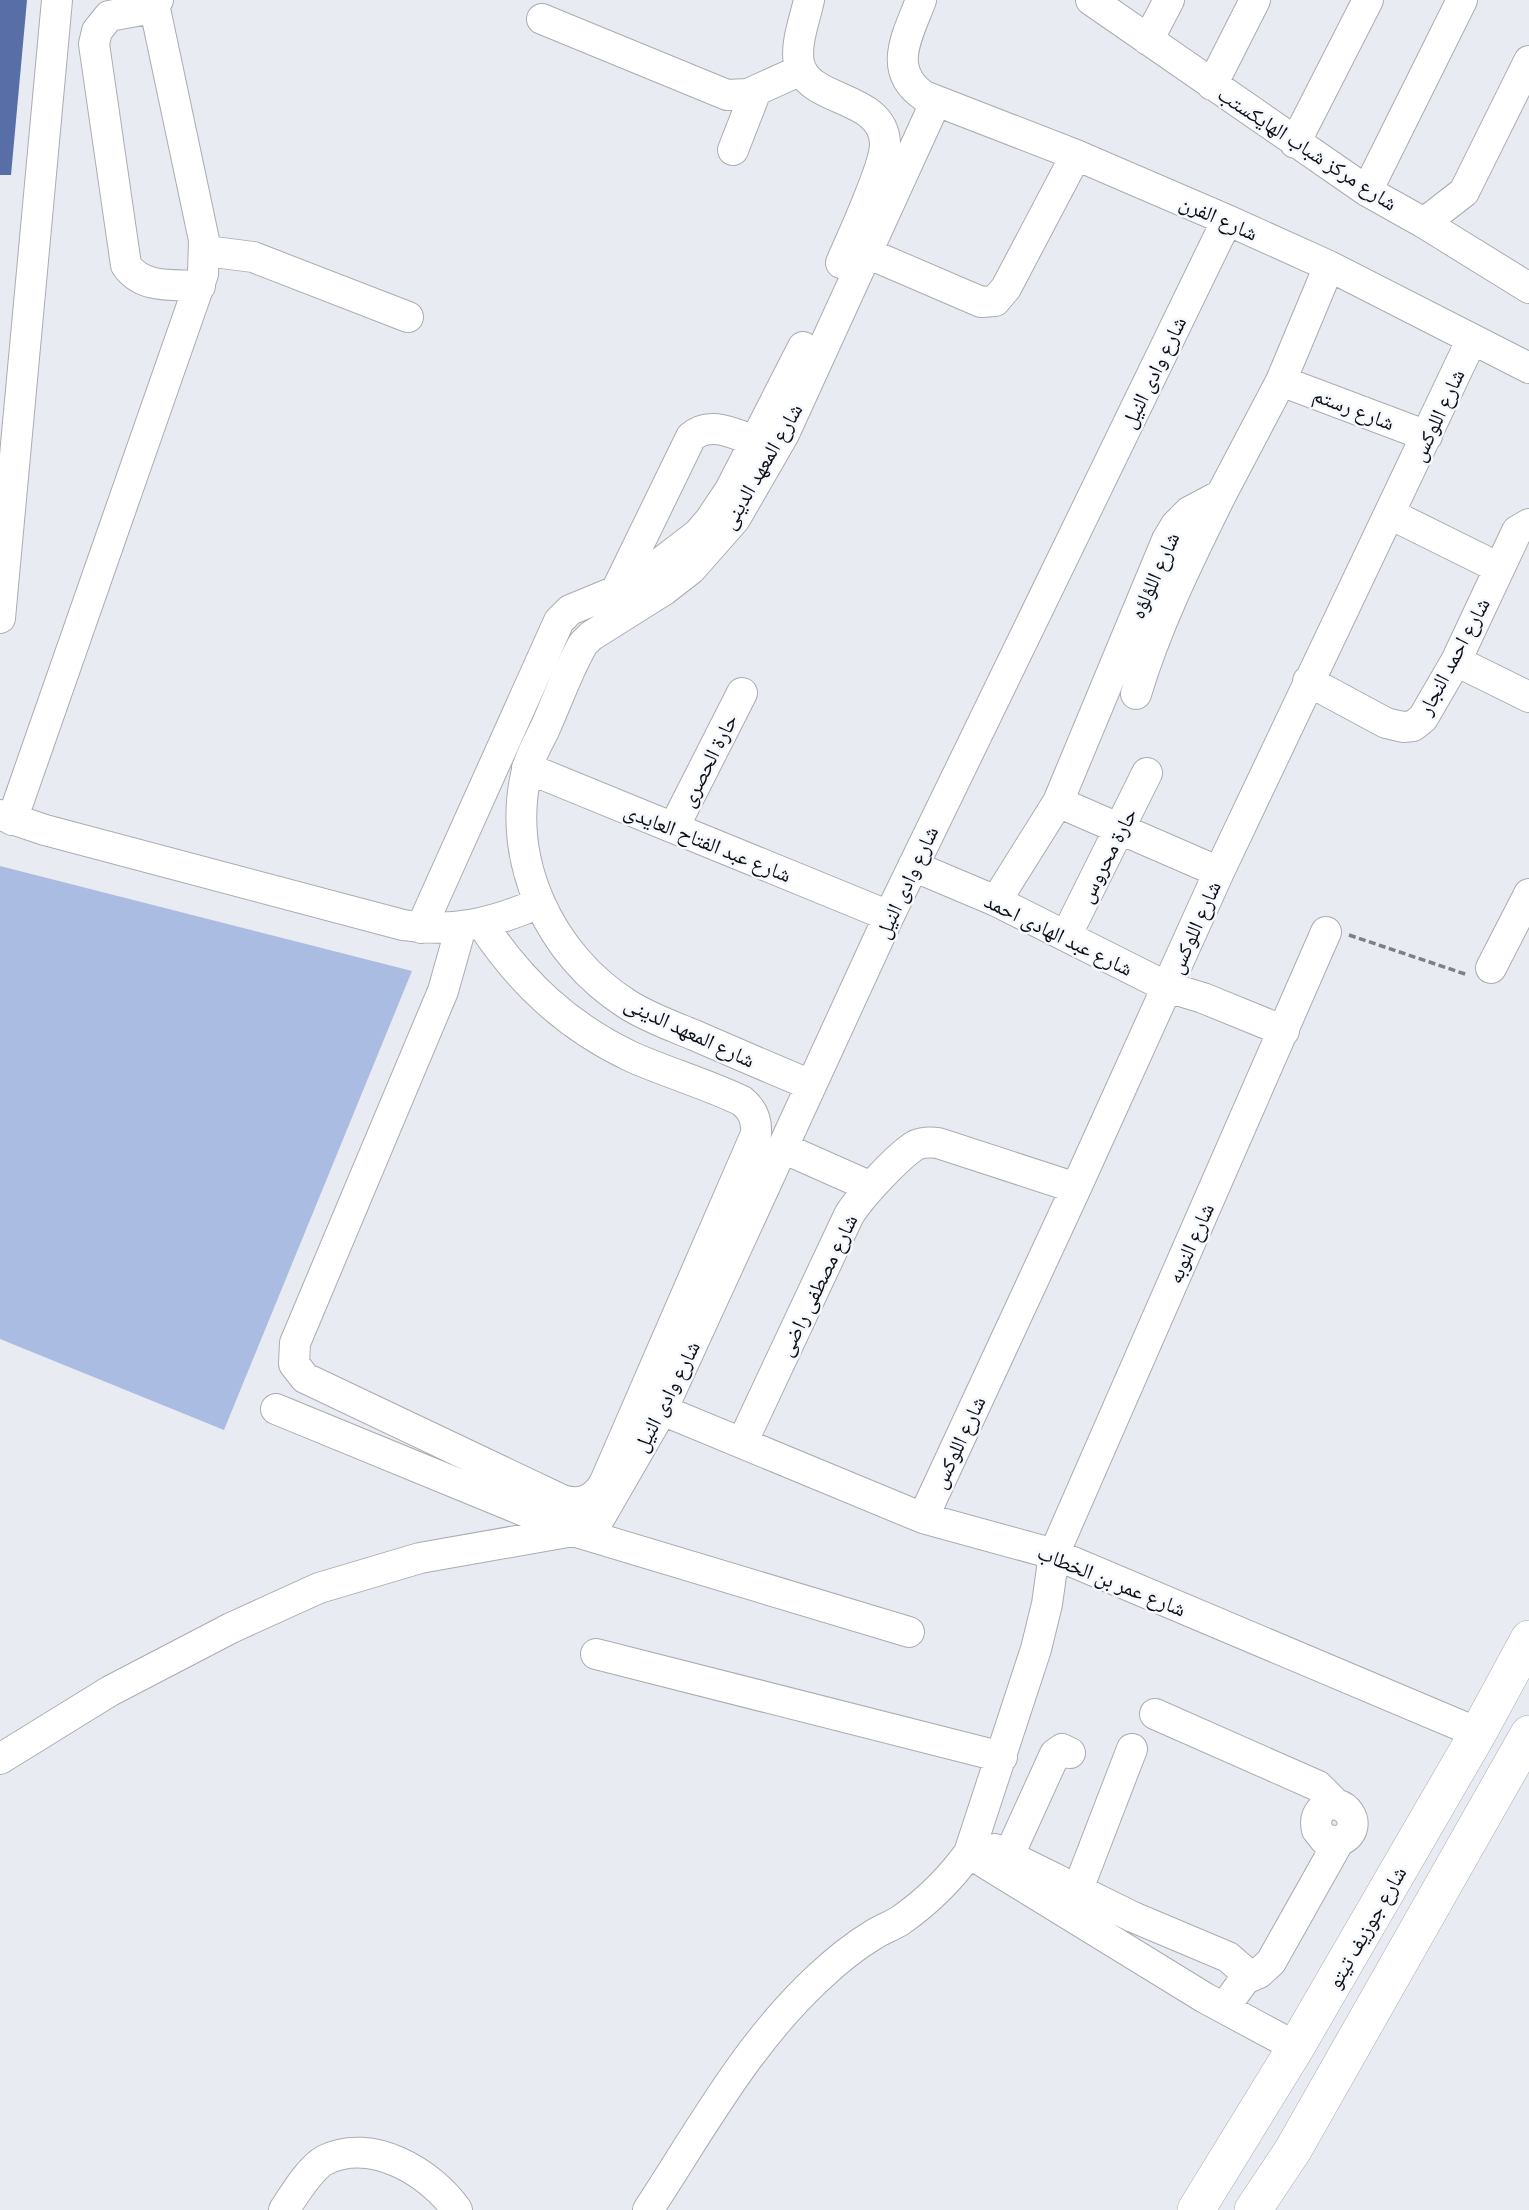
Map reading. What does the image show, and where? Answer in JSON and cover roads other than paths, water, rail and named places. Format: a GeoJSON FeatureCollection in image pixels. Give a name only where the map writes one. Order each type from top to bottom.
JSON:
{"type":"FeatureCollection","features":[{"type":"Feature","properties":{"kind":"main road","name":"شارع جوزيف تيتو"},"geometry":{"type":"LineString","coordinates":[[1196,2210],[1296,2047],[1478,1733],[1529,1639]]}},
{"type":"Feature","properties":{"kind":"main road"},"geometry":{"type":"LineString","coordinates":[[1253,2210],[1293,2150],[1529,1734]]}},
{"type":"Feature","properties":{"kind":"street"},"geometry":{"type":"LineString","coordinates":[[0,618],[57,0]]}},
{"type":"Feature","properties":{"kind":"street"},"geometry":{"type":"LineString","coordinates":[[421,928],[555,628],[570,610],[616,591],[650,571],[698,534],[721,506],[834,281],[885,151],[883,132],[874,117],[810,82],[801,70],[798,54],[808,0]]}},
{"type":"Feature","properties":{"kind":"street","name":"شارع الفرن"},"geometry":{"type":"LineString","coordinates":[[920,0],[903,50],[905,77],[913,88],[936,101],[1076,155],[1329,266],[1529,368]]}},
{"type":"Feature","properties":{"kind":"street","name":"شارع مركز شباب الهايكستب"},"geometry":{"type":"LineString","coordinates":[[1091,0],[1367,191],[1526,277]]}},
{"type":"Feature","properties":{"kind":"street"},"geometry":{"type":"LineString","coordinates":[[1148,40],[1170,0]]}},
{"type":"Feature","properties":{"kind":"street"},"geometry":{"type":"LineString","coordinates":[[1212,85],[1255,0]]}},
{"type":"Feature","properties":{"kind":"street"},"geometry":{"type":"LineString","coordinates":[[1295,143],[1368,0]]}},
{"type":"Feature","properties":{"kind":"street"},"geometry":{"type":"LineString","coordinates":[[1367,191],[1462,0]]}},
{"type":"Feature","properties":{"kind":"street"},"geometry":{"type":"LineString","coordinates":[[200,286],[144,281],[130,272],[126,265],[94,44],[97,31],[109,16],[142,10],[156,2],[206,251],[200,286],[6,817],[421,928],[472,926],[539,903]]}},
{"type":"Feature","properties":{"kind":"street"},"geometry":{"type":"LineString","coordinates":[[542,19],[719,93],[735,96],[756,91],[801,70]]}},
{"type":"Feature","properties":{"kind":"street"},"geometry":{"type":"LineString","coordinates":[[1424,223],[1464,192],[1529,61]]}},
{"type":"Feature","properties":{"kind":"street"},"geometry":{"type":"LineString","coordinates":[[733,150],[756,91]]}},
{"type":"Feature","properties":{"kind":"street","name":"شارع المعهد الدينى"},"geometry":{"type":"LineString","coordinates":[[811,1085],[629,1005],[601,986],[576,961],[555,934],[539,903],[528,871],[522,802],[527,768],[583,644],[691,569],[735,519],[784,435],[936,101]]}},
{"type":"Feature","properties":{"kind":"street"},"geometry":{"type":"LineString","coordinates":[[867,253],[981,302],[995,301],[1006,288],[1076,155]]}},
{"type":"Feature","properties":{"kind":"street","name":"شارع وادى النيل"},"geometry":{"type":"LineString","coordinates":[[573,1531],[598,1521],[663,1410],[889,916],[1227,220]]}},
{"type":"Feature","properties":{"kind":"street"},"geometry":{"type":"LineString","coordinates":[[206,251],[253,257],[408,317]]}},
{"type":"Feature","properties":{"kind":"street"},"geometry":{"type":"LineString","coordinates":[[1136,694],[1162,620],[1221,495],[1281,381],[1329,266]]}},
{"type":"Feature","properties":{"kind":"street","name":"شارع اللوكس"},"geometry":{"type":"LineString","coordinates":[[923,1518],[1219,872],[1472,339]]}},
{"type":"Feature","properties":{"kind":"street","name":"شارع رستم"},"geometry":{"type":"LineString","coordinates":[[1281,381],[1427,436]]}},
{"type":"Feature","properties":{"kind":"street"},"geometry":{"type":"LineString","coordinates":[[616,591],[691,437],[701,430],[717,428],[755,441]]}},
{"type":"Feature","properties":{"kind":"street","name":"شارع اللؤلؤه"},"geometry":{"type":"LineString","coordinates":[[996,901],[1058,802],[1167,540],[1176,525],[1189,512],[1221,495]]}},
{"type":"Feature","properties":{"kind":"street"},"geometry":{"type":"LineString","coordinates":[[1390,514],[1499,568]]}},
{"type":"Feature","properties":{"kind":"street","name":"شارع احمد النجار"},"geometry":{"type":"LineString","coordinates":[[1308,681],[1386,723],[1413,726],[1423,718],[1456,661],[1517,531],[1529,524]]}},
{"type":"Feature","properties":{"kind":"street"},"geometry":{"type":"LineString","coordinates":[[1456,661],[1529,697]]}},
{"type":"Feature","properties":{"kind":"street","name":"حارة الحصرى"},"geometry":{"type":"LineString","coordinates":[[674,827],[742,693]]}},
{"type":"Feature","properties":{"kind":"street","name":"شارع عبد الفتاح العايدى"},"geometry":{"type":"LineString","coordinates":[[527,768],[889,916]]}},
{"type":"Feature","properties":{"kind":"street","name":"حارة محروس"},"geometry":{"type":"LineString","coordinates":[[1066,936],[1147,773]]}},
{"type":"Feature","properties":{"kind":"street"},"geometry":{"type":"LineString","coordinates":[[1058,802],[1219,872]]}},
{"type":"Feature","properties":{"kind":"street","name":"شارع عبد الهادى احمد"},"geometry":{"type":"LineString","coordinates":[[913,866],[996,901],[1167,987],[1203,998],[1284,1031]]}},
{"type":"Feature","properties":{"kind":"street"},"geometry":{"type":"LineString","coordinates":[[1491,968],[1529,894]]}},
{"type":"Feature","properties":{"kind":"street"},"geometry":{"type":"LineString","coordinates":[[472,926],[547,1003],[575,1025],[635,1058],[742,1101],[752,1111],[755,1119],[756,1134],[604,1484],[594,1497],[578,1503],[562,1500],[305,1378],[294,1364],[295,1343],[472,926]]}},
{"type":"Feature","properties":{"kind":"street","name":"شارع النوبه"},"geometry":{"type":"LineString","coordinates":[[648,2210],[737,2071],[775,2024],[817,1979],[845,1954],[874,1934],[898,1922],[934,1894],[956,1872],[972,1846],[1042,1625],[1054,1554],[1326,932]]}},
{"type":"Feature","properties":{"kind":"street","name":"شارع مصطفى راضى"},"geometry":{"type":"LineString","coordinates":[[741,1443],[849,1215],[871,1187],[916,1146],[931,1142],[1076,1188]]}},
{"type":"Feature","properties":{"kind":"street"},"geometry":{"type":"LineString","coordinates":[[783,1148],[871,1187]]}},
{"type":"Feature","properties":{"kind":"street"},"geometry":{"type":"LineString","coordinates":[[276,1409],[573,1531],[909,1632]]}},
{"type":"Feature","properties":{"kind":"street","name":"شارع عمر بن الخطاب"},"geometry":{"type":"LineString","coordinates":[[663,1410],[923,1518],[1054,1554],[1478,1733]]}},
{"type":"Feature","properties":{"kind":"street"},"geometry":{"type":"LineString","coordinates":[[0,1759],[110,1691],[231,1628],[319,1588],[420,1558],[573,1531]]}},
{"type":"Feature","properties":{"kind":"street"},"geometry":{"type":"LineString","coordinates":[[596,1654],[1002,1757]]}},
{"type":"Feature","properties":{"kind":"street"},"geometry":{"type":"LineString","coordinates":[[972,1846],[1009,1855],[1164,1931],[1228,1957],[1242,1972],[1259,1973],[1271,1962],[1329,1838],[1317,1830],[1317,1817],[1325,1807],[1337,1805],[1318,1786],[1155,1714]]}},
{"type":"Feature","properties":{"kind":"street"},"geometry":{"type":"LineString","coordinates":[[1009,1855],[1055,1754],[1062,1749],[1070,1753]]}},
{"type":"Feature","properties":{"kind":"street"},"geometry":{"type":"LineString","coordinates":[[1078,1889],[1132,1749]]}},
{"type":"Feature","properties":{"kind":"street"},"geometry":{"type":"LineString","coordinates":[[972,1846],[1224,2008],[1296,2047]]}},
{"type":"Feature","properties":{"kind":"street"},"geometry":{"type":"LineString","coordinates":[[1224,2008],[1242,1972]]}},
{"type":"Feature","properties":{"kind":"street"},"geometry":{"type":"LineString","coordinates":[[284,2210],[301,2184],[323,2161],[348,2153],[379,2156],[418,2171],[447,2196],[457,2210]]}}]}
